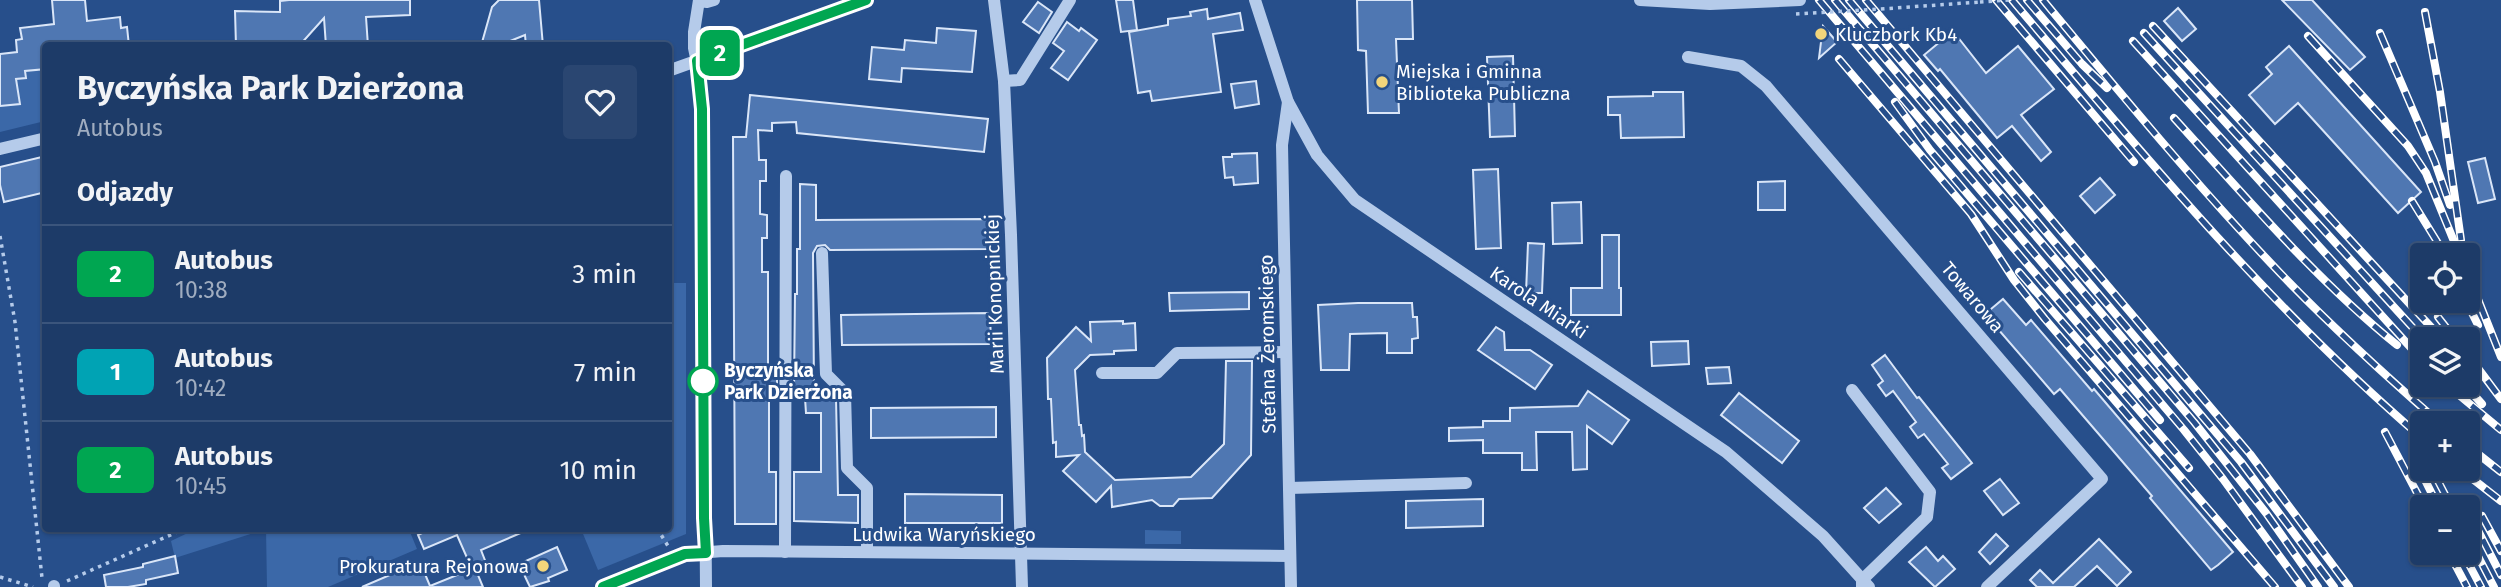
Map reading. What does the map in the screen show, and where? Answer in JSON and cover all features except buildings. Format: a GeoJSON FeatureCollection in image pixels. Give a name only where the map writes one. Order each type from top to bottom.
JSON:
{"type":"FeatureCollection","features":[{"type":"Feature","properties":{"kind":"street"},"geometry":{"type":"LineString","coordinates":[[706,587],[702,109],[694,32],[699,1],[713,0]]}},
{"type":"Feature","properties":{"kind":"street"},"geometry":{"type":"LineString","coordinates":[[672,70],[866,0]]}},
{"type":"Feature","properties":{"kind":"street","name":"Marii Konopnickiej"},"geometry":{"type":"LineString","coordinates":[[995,0],[1004,81],[1023,554],[1022,587]]}},
{"type":"Feature","properties":{"kind":"street"},"geometry":{"type":"LineString","coordinates":[[1004,81],[1020,79],[1070,0]]}},
{"type":"Feature","properties":{"kind":"street","name":"Karola Miarki"},"geometry":{"type":"LineString","coordinates":[[1255,0],[1288,102],[1317,155],[1355,200],[1726,452],[1822,536],[1865,584]]}},
{"type":"Feature","properties":{"kind":"street"},"geometry":{"type":"LineString","coordinates":[[1640,0],[1710,4],[1800,0]]}},
{"type":"Feature","properties":{"kind":"street","name":"Towarowa"},"geometry":{"type":"LineString","coordinates":[[1688,57],[1741,66],[1766,86],[2102,480],[1987,587]]}},
{"type":"Feature","properties":{"kind":"street","name":"Stefana Żeromskiego"},"geometry":{"type":"LineString","coordinates":[[1288,102],[1282,145],[1291,587]]}},
{"type":"Feature","properties":{"kind":"street"},"geometry":{"type":"LineString","coordinates":[[0,149],[42,139]]}},
{"type":"Feature","properties":{"kind":"street"},"geometry":{"type":"LineString","coordinates":[[786,177],[786,552]]}},
{"type":"Feature","properties":{"kind":"street"},"geometry":{"type":"LineString","coordinates":[[822,253],[826,374],[845,393],[846,468],[867,488],[867,552]]}},
{"type":"Feature","properties":{"kind":"street"},"geometry":{"type":"LineString","coordinates":[[1102,373],[1157,373],[1177,353],[1286,352]]}},
{"type":"Feature","properties":{"kind":"street"},"geometry":{"type":"LineString","coordinates":[[1852,390],[1930,492],[1927,517],[1865,584]]}},
{"type":"Feature","properties":{"kind":"street"},"geometry":{"type":"LineString","coordinates":[[1289,488],[1466,483]]}},
{"type":"Feature","properties":{"kind":"street","name":"Ludwika Waryńskiego"},"geometry":{"type":"LineString","coordinates":[[603,587],[685,554],[706,553],[1290,556]]}},
{"type":"Feature","properties":{"kind":"path"},"geometry":{"type":"LineString","coordinates":[[1796,14],[2009,0]]}},
{"type":"Feature","properties":{"kind":"path"},"geometry":{"type":"LineString","coordinates":[[0,236],[15,322],[43,587]]}},
{"type":"Feature","properties":{"kind":"path"},"geometry":{"type":"LineString","coordinates":[[54,587],[177,532]]}},
{"type":"Feature","properties":{"kind":"path"},"geometry":{"type":"LineString","coordinates":[[659,532],[668,546]]}},
{"type":"Feature","properties":{"kind":"path"},"geometry":{"type":"LineString","coordinates":[[0,577],[33,587]]}},
{"type":"Feature","properties":{"kind":"shaded area"},"geometry":{"type":"Polygon","coordinates":[[[42,69],[42,122],[0,132],[0,106],[19,104],[16,79],[26,78],[25,71],[42,69]]]}},
{"type":"Feature","properties":{"kind":"shaded area"},"geometry":{"type":"Polygon","coordinates":[[[672,283],[686,283],[686,534],[598,570],[582,532],[672,532],[672,283]]]}},
{"type":"Feature","properties":{"kind":"shaded area"},"geometry":{"type":"Polygon","coordinates":[[[1145,530],[1181,531],[1181,544],[1145,544],[1145,530]]]}},
{"type":"Feature","properties":{"kind":"shaded area"},"geometry":{"type":"Polygon","coordinates":[[[190,532],[257,532],[175,558],[171,541],[190,532]]]}},
{"type":"Feature","properties":{"kind":"shaded area"},"geometry":{"type":"Polygon","coordinates":[[[266,532],[410,532],[417,549],[328,587],[267,587],[266,532]]]}},
{"type":"Feature","properties":{"kind":"railway"},"geometry":{"type":"LineString","coordinates":[[1819,0],[2184,430],[2302,587]]}},
{"type":"Feature","properties":{"kind":"railway"},"geometry":{"type":"LineString","coordinates":[[1835,0],[2194,422],[2266,513],[2318,587]]}},
{"type":"Feature","properties":{"kind":"railway"},"geometry":{"type":"LineString","coordinates":[[1849,0],[2241,462],[2334,587]]}},
{"type":"Feature","properties":{"kind":"railway"},"geometry":{"type":"LineString","coordinates":[[1866,0],[2250,454],[2349,587]]}},
{"type":"Feature","properties":{"kind":"railway"},"geometry":{"type":"LineString","coordinates":[[1996,0],[2134,162]]}},
{"type":"Feature","properties":{"kind":"railway"},"geometry":{"type":"LineString","coordinates":[[2012,0],[2208,227],[2259,282],[2366,388],[2410,427]]}},
{"type":"Feature","properties":{"kind":"railway"},"geometry":{"type":"LineString","coordinates":[[2027,0],[2082,64],[2107,88]]}},
{"type":"Feature","properties":{"kind":"railway"},"geometry":{"type":"LineString","coordinates":[[2043,0],[2130,105],[2250,241],[2320,313],[2427,411]]}},
{"type":"Feature","properties":{"kind":"railway"},"geometry":{"type":"LineString","coordinates":[[2425,12],[2440,92],[2461,240]]}},
{"type":"Feature","properties":{"kind":"railway"},"geometry":{"type":"LineString","coordinates":[[2153,26],[2431,327]]}},
{"type":"Feature","properties":{"kind":"railway"},"geometry":{"type":"LineString","coordinates":[[2144,33],[2412,327]]}},
{"type":"Feature","properties":{"kind":"railway"},"geometry":{"type":"LineString","coordinates":[[2380,33],[2435,162],[2450,205]]}},
{"type":"Feature","properties":{"kind":"railway"},"geometry":{"type":"LineString","coordinates":[[2308,36],[2408,146],[2426,173],[2455,243]]}},
{"type":"Feature","properties":{"kind":"railway"},"geometry":{"type":"LineString","coordinates":[[2133,41],[2410,347]]}},
{"type":"Feature","properties":{"kind":"railway"},"geometry":{"type":"LineString","coordinates":[[1839,59],[1971,214],[2014,280],[2045,319],[2275,587]]}},
{"type":"Feature","properties":{"kind":"railway"},"geometry":{"type":"LineString","coordinates":[[1895,102],[1930,150],[2160,420]]}},
{"type":"Feature","properties":{"kind":"railway"},"geometry":{"type":"LineString","coordinates":[[2174,118],[2309,265],[2397,345]]}},
{"type":"Feature","properties":{"kind":"railway"},"geometry":{"type":"LineString","coordinates":[[2412,201],[2438,243]]}},
{"type":"Feature","properties":{"kind":"railway"},"geometry":{"type":"LineString","coordinates":[[2019,272],[2189,468]]}},
{"type":"Feature","properties":{"kind":"railway"},"geometry":{"type":"LineString","coordinates":[[2480,304],[2501,357]]}},
{"type":"Feature","properties":{"kind":"railway"},"geometry":{"type":"LineString","coordinates":[[2472,313],[2478,325]]}},
{"type":"Feature","properties":{"kind":"railway"},"geometry":{"type":"LineString","coordinates":[[2438,317],[2446,327]]}},
{"type":"Feature","properties":{"kind":"railway"},"geometry":{"type":"LineString","coordinates":[[2480,371],[2501,399]]}},
{"type":"Feature","properties":{"kind":"railway"},"geometry":{"type":"LineString","coordinates":[[2461,397],[2501,430]]}},
{"type":"Feature","properties":{"kind":"railway"},"geometry":{"type":"LineString","coordinates":[[2476,397],[2482,404]]}},
{"type":"Feature","properties":{"kind":"railway"},"geometry":{"type":"LineString","coordinates":[[2385,432],[2418,495]]}},
{"type":"Feature","properties":{"kind":"railway"},"geometry":{"type":"LineString","coordinates":[[2480,455],[2501,472]]}},
{"type":"Feature","properties":{"kind":"railway"},"geometry":{"type":"LineString","coordinates":[[2426,481],[2432,495]]}},
{"type":"Feature","properties":{"kind":"railway"},"geometry":{"type":"LineString","coordinates":[[2438,481],[2445,495]]}},
{"type":"Feature","properties":{"kind":"railway"},"geometry":{"type":"LineString","coordinates":[[2475,481],[2501,501]]}},
{"type":"Feature","properties":{"kind":"railway"},"geometry":{"type":"LineString","coordinates":[[2482,516],[2501,551]]}},
{"type":"Feature","properties":{"kind":"railway"},"geometry":{"type":"LineString","coordinates":[[2480,534],[2501,575]]}},
{"type":"Feature","properties":{"kind":"railway"},"geometry":{"type":"LineString","coordinates":[[2480,560],[2494,587]]}},
{"type":"Feature","properties":{"kind":"railway"},"geometry":{"type":"LineString","coordinates":[[2455,565],[2467,587]]}},
{"type":"Feature","properties":{"kind":"railway"},"geometry":{"type":"LineString","coordinates":[[2469,565],[2481,587]]}},
{"type":"Feature","properties":{"kind":"bus line","name":"2"},"geometry":{"type":"LineString","coordinates":[[603,587],[685,554],[706,553],[702,109],[697,61],[866,0]]}},
{"type":"Feature","properties":{"kind":"place","name":"Kluczbork Kb4"},"geometry":{"type":"Point","coordinates":[1821,34]}},
{"type":"Feature","properties":{"kind":"place","name":"Miejska i Gminna Biblioteka Publiczna"},"geometry":{"type":"Point","coordinates":[1382,82]}},
{"type":"Feature","properties":{"kind":"place","name":"Byczyńska Park Dzierżona"},"geometry":{"type":"Point","coordinates":[703,381]}},
{"type":"Feature","properties":{"kind":"place","name":"Prokuratura Rejonowa"},"geometry":{"type":"Point","coordinates":[543,566]}}]}
